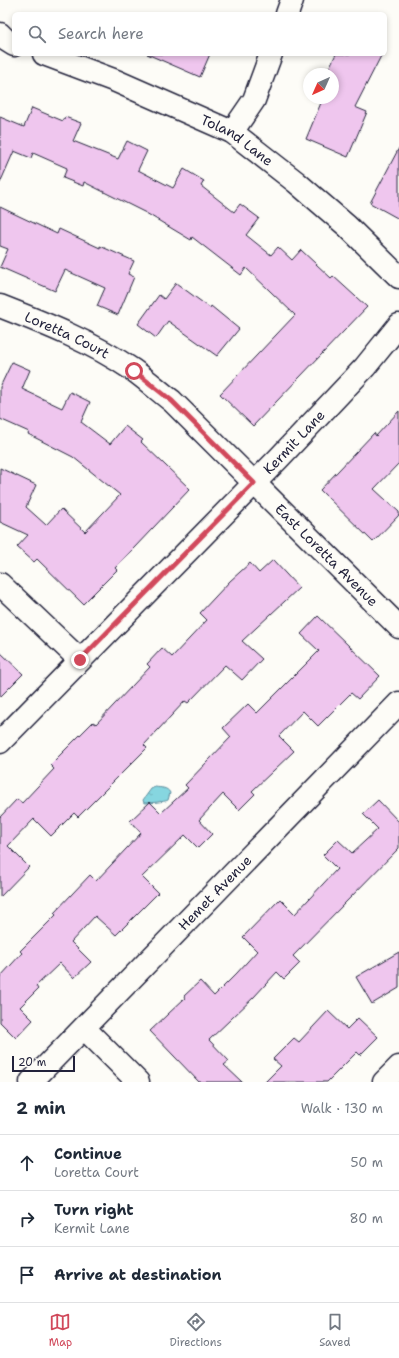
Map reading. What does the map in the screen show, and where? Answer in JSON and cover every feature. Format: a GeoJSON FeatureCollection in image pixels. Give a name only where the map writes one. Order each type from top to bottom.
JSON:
{"type":"FeatureCollection","features":[{"type":"Feature","properties":{"kind":"street"},"geometry":{"type":"LineString","coordinates":[[288,12],[292,0]]}},
{"type":"Feature","properties":{"kind":"street"},"geometry":{"type":"LineString","coordinates":[[0,34],[12,44]]}},
{"type":"Feature","properties":{"kind":"street","name":"Toland Lane"},"geometry":{"type":"LineString","coordinates":[[49,56],[116,81],[232,132],[296,182],[347,226],[399,277]]}},
{"type":"Feature","properties":{"kind":"street"},"geometry":{"type":"LineString","coordinates":[[232,132],[254,100],[271,56]]}},
{"type":"Feature","properties":{"kind":"street","name":"Loretta Court"},"geometry":{"type":"LineString","coordinates":[[0,306],[87,342],[134,371],[172,401],[254,483]]}},
{"type":"Feature","properties":{"kind":"street","name":"Kermit Lane"},"geometry":{"type":"LineString","coordinates":[[0,742],[254,483],[365,367],[399,325]]}},
{"type":"Feature","properties":{"kind":"street","name":"East Loretta Avenue"},"geometry":{"type":"LineString","coordinates":[[254,483],[399,627]]}},
{"type":"Feature","properties":{"kind":"street"},"geometry":{"type":"LineString","coordinates":[[0,584],[80,660]]}},
{"type":"Feature","properties":{"kind":"street","name":"Hemet Avenue"},"geometry":{"type":"LineString","coordinates":[[30,1082],[399,703]]}},
{"type":"Feature","properties":{"kind":"street"},"geometry":{"type":"LineString","coordinates":[[84,1028],[138,1082]]}},
{"type":"Feature","properties":{"kind":"street"},"geometry":{"type":"LineString","coordinates":[[384,1082],[399,1067]]}},
{"type":"Feature","properties":{"kind":"water"},"geometry":{"type":"Polygon","coordinates":[[[155,787],[164,788],[169,791],[170,793],[168,800],[144,803],[143,800],[151,789],[155,787]]]}},
{"type":"Feature","properties":{"kind":"building"},"geometry":{"type":"Polygon","coordinates":[[[152,56],[209,56],[200,77],[152,56]]]}},
{"type":"Feature","properties":{"kind":"building"},"geometry":{"type":"Polygon","coordinates":[[[335,56],[381,56],[355,107],[367,112],[348,157],[306,139],[321,104],[339,104],[339,68],[329,68],[335,56]]]}},
{"type":"Feature","properties":{"kind":"building"},"geometry":{"type":"Polygon","coordinates":[[[32,108],[63,121],[65,117],[81,123],[73,141],[118,159],[127,141],[147,151],[138,170],[173,188],[184,169],[204,181],[201,186],[234,212],[240,204],[259,218],[246,235],[271,255],[278,247],[292,260],[301,250],[331,278],[333,276],[367,307],[253,426],[220,394],[295,315],[246,268],[241,275],[192,237],[191,240],[146,213],[84,182],[83,186],[63,178],[67,168],[33,153],[31,158],[14,151],[0,183],[0,117],[24,127],[32,108]]]}},
{"type":"Feature","properties":{"kind":"building"},"geometry":{"type":"Polygon","coordinates":[[[399,148],[399,219],[370,203],[399,148]]]}},
{"type":"Feature","properties":{"kind":"building"},"geometry":{"type":"Polygon","coordinates":[[[0,207],[57,234],[59,229],[100,248],[100,246],[134,261],[128,274],[134,277],[118,315],[97,306],[105,288],[65,270],[55,291],[0,267],[8,249],[0,246],[0,207]]]}},
{"type":"Feature","properties":{"kind":"building"},"geometry":{"type":"Polygon","coordinates":[[[176,283],[210,308],[211,306],[239,329],[217,356],[168,321],[156,338],[138,324],[159,295],[164,299],[176,283]]]}},
{"type":"Feature","properties":{"kind":"building"},"geometry":{"type":"Polygon","coordinates":[[[12,362],[30,370],[22,389],[62,408],[70,392],[90,402],[81,422],[110,444],[125,426],[143,440],[141,442],[190,489],[115,568],[117,570],[83,604],[37,559],[34,562],[17,547],[28,535],[0,522],[0,468],[36,485],[26,507],[46,525],[61,509],[85,532],[120,495],[73,457],[28,434],[29,432],[0,419],[0,387],[12,362]]]}},
{"type":"Feature","properties":{"kind":"building"},"geometry":{"type":"Polygon","coordinates":[[[399,411],[399,463],[374,489],[399,512],[399,515],[373,542],[320,490],[374,433],[376,436],[399,411]]]}},
{"type":"Feature","properties":{"kind":"building"},"geometry":{"type":"Polygon","coordinates":[[[273,560],[299,588],[242,641],[262,659],[242,680],[225,665],[188,703],[185,701],[144,745],[147,748],[78,817],[74,813],[51,836],[34,819],[8,846],[29,867],[0,897],[0,817],[17,799],[22,803],[54,769],[50,765],[93,722],[96,724],[150,667],[147,664],[162,648],[172,657],[207,620],[200,613],[230,581],[250,563],[259,573],[273,560]]]}},
{"type":"Feature","properties":{"kind":"building"},"geometry":{"type":"Polygon","coordinates":[[[318,616],[380,676],[358,699],[351,693],[318,726],[303,711],[279,736],[294,751],[252,791],[255,794],[239,810],[223,794],[199,820],[212,834],[198,848],[185,835],[142,877],[158,893],[116,935],[95,916],[71,942],[91,962],[74,978],[60,963],[36,986],[38,989],[20,1007],[33,1020],[16,1038],[0,1022],[0,977],[22,953],[20,951],[56,915],[54,913],[90,875],[96,881],[141,833],[130,821],[150,802],[161,813],[188,788],[185,785],[231,737],[223,728],[248,704],[257,713],[319,651],[301,634],[318,616]]]}},
{"type":"Feature","properties":{"kind":"building"},"geometry":{"type":"Polygon","coordinates":[[[0,652],[23,674],[0,697],[0,652]]]}},
{"type":"Feature","properties":{"kind":"building"},"geometry":{"type":"Polygon","coordinates":[[[378,800],[399,822],[399,848],[293,956],[300,963],[284,979],[277,972],[254,997],[209,1040],[229,1061],[224,1065],[242,1082],[199,1082],[150,1031],[185,998],[184,996],[200,981],[214,996],[237,973],[257,951],[243,937],[280,899],[295,914],[337,869],[323,855],[338,840],[352,853],[378,829],[363,814],[378,800]]]}},
{"type":"Feature","properties":{"kind":"building"},"geometry":{"type":"Polygon","coordinates":[[[399,952],[399,988],[372,1004],[356,977],[399,952]]]}},
{"type":"Feature","properties":{"kind":"building"},"geometry":{"type":"Polygon","coordinates":[[[328,1011],[347,1029],[358,1018],[378,1037],[360,1055],[357,1052],[327,1082],[265,1082],[281,1066],[273,1059],[294,1038],[299,1042],[328,1011]]]}},
{"type":"Feature","properties":{"kind":"route"},"geometry":{"type":"LineString","coordinates":[[80,660],[254,483],[172,401],[134,371]]}}]}
